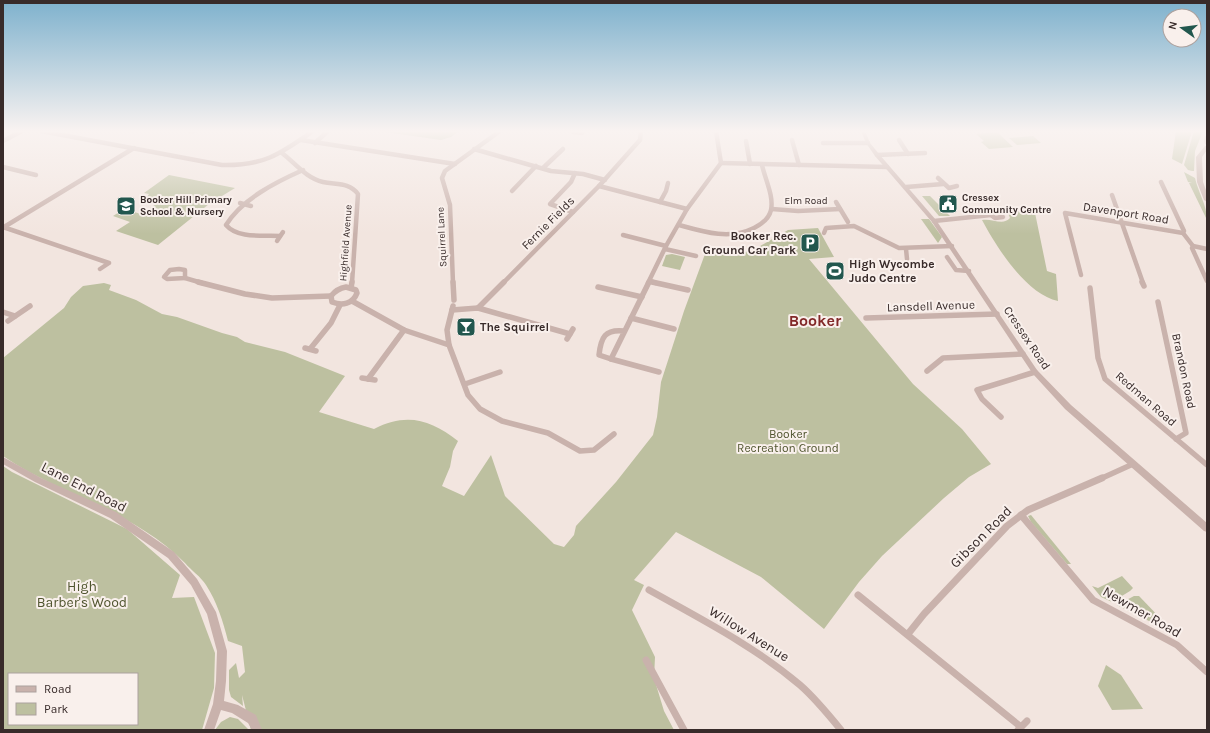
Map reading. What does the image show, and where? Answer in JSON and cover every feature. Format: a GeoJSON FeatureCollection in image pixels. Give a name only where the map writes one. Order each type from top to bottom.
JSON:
{"type":"FeatureCollection","features":[{"type":"Feature","properties":{"kind":"street"},"geometry":{"type":"LineString","coordinates":[[3,227],[105,165]]}},
{"type":"Feature","properties":{"kind":"street"},"geometry":{"type":"LineString","coordinates":[[226,165],[246,165]]}},
{"type":"Feature","properties":{"kind":"street","name":"Highfield Avenue"},"geometry":{"type":"LineString","coordinates":[[297,165],[314,179],[323,182],[347,185],[355,188],[358,194],[353,279],[351,288]]}},
{"type":"Feature","properties":{"kind":"street","name":"Squirrel Lane"},"geometry":{"type":"LineString","coordinates":[[453,165],[445,171],[442,178],[450,205],[453,305],[448,317],[446,334],[454,360],[465,384],[468,395],[480,409],[502,421],[548,433],[580,451],[594,450],[608,441],[614,434]]}},
{"type":"Feature","properties":{"kind":"street"},"geometry":{"type":"LineString","coordinates":[[533,165],[551,171],[575,173],[604,180]]}},
{"type":"Feature","properties":{"kind":"street"},"geometry":{"type":"LineString","coordinates":[[542,168],[545,165]]}},
{"type":"Feature","properties":{"kind":"street","name":"Fernie Fields"},"geometry":{"type":"LineString","coordinates":[[478,308],[599,186],[617,165]]}},
{"type":"Feature","properties":{"kind":"street"},"geometry":{"type":"LineString","coordinates":[[611,358],[665,248],[679,226],[687,209],[719,165]]}},
{"type":"Feature","properties":{"kind":"street"},"geometry":{"type":"LineString","coordinates":[[679,226],[699,232],[732,235],[746,232],[763,223],[768,218],[772,209],[762,165]]}},
{"type":"Feature","properties":{"kind":"street"},"geometry":{"type":"LineString","coordinates":[[817,165],[887,166]]}},
{"type":"Feature","properties":{"kind":"street"},"geometry":{"type":"LineString","coordinates":[[1199,165],[1200,182],[1207,200]]}},
{"type":"Feature","properties":{"kind":"street"},"geometry":{"type":"LineString","coordinates":[[512,191],[536,166]]}},
{"type":"Feature","properties":{"kind":"street","name":"Cressex Road"},"geometry":{"type":"LineString","coordinates":[[887,166],[934,221],[952,246],[1035,372],[1060,400],[1207,528]]}},
{"type":"Feature","properties":{"kind":"street"},"geometry":{"type":"LineString","coordinates":[[3,167],[36,175]]}},
{"type":"Feature","properties":{"kind":"street"},"geometry":{"type":"LineString","coordinates":[[283,232],[278,238],[232,232],[226,225],[228,220],[274,185],[303,170]]}},
{"type":"Feature","properties":{"kind":"street"},"geometry":{"type":"LineString","coordinates":[[573,212],[550,204],[571,182],[575,173]]}},
{"type":"Feature","properties":{"kind":"street"},"geometry":{"type":"LineString","coordinates":[[938,178],[949,188],[957,186]]}},
{"type":"Feature","properties":{"kind":"street"},"geometry":{"type":"LineString","coordinates":[[1161,182],[1184,231],[1183,233],[1193,246],[1192,248],[1207,281]]}},
{"type":"Feature","properties":{"kind":"street"},"geometry":{"type":"LineString","coordinates":[[660,202],[666,192],[668,183]]}},
{"type":"Feature","properties":{"kind":"street"},"geometry":{"type":"LineString","coordinates":[[906,187],[943,184]]}},
{"type":"Feature","properties":{"kind":"street"},"geometry":{"type":"LineString","coordinates":[[599,186],[687,209]]}},
{"type":"Feature","properties":{"kind":"street"},"geometry":{"type":"LineString","coordinates":[[1112,195],[1144,286]]}},
{"type":"Feature","properties":{"kind":"street","name":"Elm Road"},"geometry":{"type":"LineString","coordinates":[[836,202],[848,222]]}},
{"type":"Feature","properties":{"kind":"street"},"geometry":{"type":"LineString","coordinates":[[240,203],[248,205]]}},
{"type":"Feature","properties":{"kind":"street","name":"Elm Road"},"geometry":{"type":"LineString","coordinates":[[772,209],[798,211],[840,209]]}},
{"type":"Feature","properties":{"kind":"street","name":"Davenport Road"},"geometry":{"type":"LineString","coordinates":[[1081,275],[1065,213],[1183,233]]}},
{"type":"Feature","properties":{"kind":"street"},"geometry":{"type":"LineString","coordinates":[[934,221],[991,215]]}},
{"type":"Feature","properties":{"kind":"street"},"geometry":{"type":"LineString","coordinates":[[824,233],[826,228],[854,226],[893,246],[906,249],[952,246]]}},
{"type":"Feature","properties":{"kind":"street"},"geometry":{"type":"LineString","coordinates":[[3,227],[109,262],[100,269]]}},
{"type":"Feature","properties":{"kind":"street"},"geometry":{"type":"LineString","coordinates":[[623,235],[696,256]]}},
{"type":"Feature","properties":{"kind":"street"},"geometry":{"type":"LineString","coordinates":[[1193,246],[1207,249]]}},
{"type":"Feature","properties":{"kind":"street"},"geometry":{"type":"LineString","coordinates":[[906,249],[907,259]]}},
{"type":"Feature","properties":{"kind":"street"},"geometry":{"type":"LineString","coordinates":[[947,257],[956,270],[968,271]]}},
{"type":"Feature","properties":{"kind":"street"},"geometry":{"type":"LineString","coordinates":[[186,278],[245,294],[272,298],[331,296],[337,290],[351,288],[356,290],[357,293],[356,298],[352,302],[340,305],[332,302],[331,296]]}},
{"type":"Feature","properties":{"kind":"street"},"geometry":{"type":"LineString","coordinates":[[650,281],[688,290]]}},
{"type":"Feature","properties":{"kind":"street"},"geometry":{"type":"LineString","coordinates":[[598,287],[642,297]]}},
{"type":"Feature","properties":{"kind":"street","name":"Redman Road"},"geometry":{"type":"LineString","coordinates":[[1090,288],[1098,358],[1105,379],[1207,465]]}},
{"type":"Feature","properties":{"kind":"street"},"geometry":{"type":"LineString","coordinates":[[352,302],[404,330],[449,345]]}},
{"type":"Feature","properties":{"kind":"street","name":"Brandon Road"},"geometry":{"type":"LineString","coordinates":[[1158,302],[1186,433],[1176,439]]}},
{"type":"Feature","properties":{"kind":"street"},"geometry":{"type":"LineString","coordinates":[[310,349],[324,332],[340,305]]}},
{"type":"Feature","properties":{"kind":"street"},"geometry":{"type":"LineString","coordinates":[[453,305],[478,308],[570,334]]}},
{"type":"Feature","properties":{"kind":"street"},"geometry":{"type":"LineString","coordinates":[[8,322],[30,306]]}},
{"type":"Feature","properties":{"kind":"street"},"geometry":{"type":"LineString","coordinates":[[3,312],[15,316]]}},
{"type":"Feature","properties":{"kind":"street","name":"Lansdell Avenue"},"geometry":{"type":"LineString","coordinates":[[866,318],[997,314]]}},
{"type":"Feature","properties":{"kind":"street"},"geometry":{"type":"LineString","coordinates":[[631,318],[674,329]]}},
{"type":"Feature","properties":{"kind":"street"},"geometry":{"type":"LineString","coordinates":[[368,379],[404,330]]}},
{"type":"Feature","properties":{"kind":"street"},"geometry":{"type":"LineString","coordinates":[[624,331],[612,330],[607,333],[599,350],[599,355],[659,372]]}},
{"type":"Feature","properties":{"kind":"street"},"geometry":{"type":"LineString","coordinates":[[927,371],[943,358],[1023,354]]}},
{"type":"Feature","properties":{"kind":"street"},"geometry":{"type":"LineString","coordinates":[[465,384],[500,372]]}},
{"type":"Feature","properties":{"kind":"street"},"geometry":{"type":"LineString","coordinates":[[1001,417],[982,399],[977,390],[1035,372]]}},
{"type":"Feature","properties":{"kind":"street","name":"Lane End Road"},"geometry":{"type":"LineString","coordinates":[[3,460],[38,480],[113,515],[171,555],[194,582],[211,612],[222,652],[221,681],[218,704],[209,730]]}},
{"type":"Feature","properties":{"kind":"street","name":"Gibson Road"},"geometry":{"type":"LineString","coordinates":[[908,634],[924,614],[1002,531],[1021,515],[1028,510],[1133,464]]}},
{"type":"Feature","properties":{"kind":"street","name":"Newmer Road"},"geometry":{"type":"LineString","coordinates":[[1021,515],[1094,600],[1110,611],[1176,645],[1207,672]]}},
{"type":"Feature","properties":{"kind":"street","name":"Willow Avenue"},"geometry":{"type":"LineString","coordinates":[[649,590],[765,656],[804,689],[826,711],[841,730]]}},
{"type":"Feature","properties":{"kind":"street"},"geometry":{"type":"LineString","coordinates":[[858,595],[1022,726]]}},
{"type":"Feature","properties":{"kind":"street"},"geometry":{"type":"LineString","coordinates":[[646,660],[684,730]]}},
{"type":"Feature","properties":{"kind":"street"},"geometry":{"type":"LineString","coordinates":[[218,704],[234,709],[252,719],[257,730]]}},
{"type":"Feature","properties":{"kind":"green space"},"geometry":{"type":"Polygon","coordinates":[[[1184,165],[1194,165],[1194,171],[1188,170],[1184,165]]]}},
{"type":"Feature","properties":{"kind":"green space"},"geometry":{"type":"Polygon","coordinates":[[[1184,172],[1195,178],[1206,209],[1207,220],[1189,183],[1192,183],[1188,182],[1184,172]]]}},
{"type":"Feature","properties":{"kind":"green space"},"geometry":{"type":"Polygon","coordinates":[[[169,175],[235,188],[209,204],[158,245],[116,231],[130,222],[113,216],[124,209],[141,214],[161,201],[147,197],[149,194],[144,193],[169,175]]]}},
{"type":"Feature","properties":{"kind":"green space"},"geometry":{"type":"Polygon","coordinates":[[[922,196],[930,196],[950,216],[939,216],[922,196]]]}},
{"type":"Feature","properties":{"kind":"green space"},"geometry":{"type":"Polygon","coordinates":[[[1034,208],[1047,271],[1056,274],[1058,301],[1046,297],[1024,280],[1004,256],[982,220],[1001,222],[1010,218],[1008,213],[1034,208]]]}},
{"type":"Feature","properties":{"kind":"green space"},"geometry":{"type":"Polygon","coordinates":[[[921,219],[929,219],[942,237],[938,243],[921,219]]]}},
{"type":"Feature","properties":{"kind":"green space","name":"Booker Recreation Ground"},"geometry":{"type":"Polygon","coordinates":[[[818,228],[834,257],[809,259],[913,384],[962,429],[991,464],[969,477],[944,498],[882,556],[859,582],[824,629],[761,577],[676,532],[634,580],[644,585],[632,610],[655,657],[654,678],[664,711],[674,730],[251,730],[242,695],[243,706],[231,697],[229,690],[229,670],[236,663],[239,678],[245,672],[242,646],[228,641],[222,619],[210,591],[201,579],[164,545],[142,529],[120,516],[26,470],[3,456],[3,358],[64,308],[71,297],[83,286],[104,283],[111,285],[109,290],[136,300],[162,314],[177,317],[237,337],[245,342],[285,352],[345,376],[319,412],[374,429],[397,421],[408,420],[428,423],[438,428],[458,441],[453,451],[450,467],[442,486],[464,496],[491,455],[505,496],[554,544],[564,547],[574,535],[576,526],[616,482],[653,435],[657,417],[661,382],[684,311],[705,254],[738,254],[755,249],[788,230],[818,228]]]}},
{"type":"Feature","properties":{"kind":"green space"},"geometry":{"type":"Polygon","coordinates":[[[672,254],[685,257],[680,270],[662,266],[666,255],[672,254]]]}},
{"type":"Feature","properties":{"kind":"green space","name":"High Barber's Wood"},"geometry":{"type":"Polygon","coordinates":[[[3,466],[12,472],[127,529],[180,575],[172,598],[194,597],[215,653],[214,688],[202,730],[3,730],[3,466]]]}},
{"type":"Feature","properties":{"kind":"green space"},"geometry":{"type":"Polygon","coordinates":[[[1031,515],[1071,564],[1067,564],[1031,522],[1028,516],[1031,515]]]}},
{"type":"Feature","properties":{"kind":"green space"},"geometry":{"type":"Polygon","coordinates":[[[1122,576],[1133,588],[1112,602],[1101,597],[1092,586],[1098,588],[1122,576]]]}},
{"type":"Feature","properties":{"kind":"green space"},"geometry":{"type":"Polygon","coordinates":[[[1134,596],[1139,596],[1162,620],[1157,625],[1117,605],[1134,596]]]}},
{"type":"Feature","properties":{"kind":"green space"},"geometry":{"type":"Polygon","coordinates":[[[1106,665],[1121,675],[1143,709],[1112,710],[1098,686],[1106,665]]]}},
{"type":"Feature","properties":{"kind":"green space"},"geometry":{"type":"Polygon","coordinates":[[[230,717],[238,719],[249,730],[215,730],[221,722],[230,717]]]}},
{"type":"Feature","properties":{"kind":"place","name":"Cressex Community Centre"},"geometry":{"type":"Point","coordinates":[948,204]}},
{"type":"Feature","properties":{"kind":"place","name":"Booker Hill Primary School & Nursery"},"geometry":{"type":"Point","coordinates":[126,206]}},
{"type":"Feature","properties":{"kind":"place","name":"Booker Rec. Ground Car Park"},"geometry":{"type":"Point","coordinates":[810,243]}},
{"type":"Feature","properties":{"kind":"place","name":"High Wycombe Judo Centre"},"geometry":{"type":"Point","coordinates":[835,271]}},
{"type":"Feature","properties":{"kind":"place","name":"The Squirrel"},"geometry":{"type":"Point","coordinates":[466,327]}},
{"type":"Feature","properties":{"kind":"district","name":"Booker"},"geometry":{"type":"Point","coordinates":[815,320]}}]}
